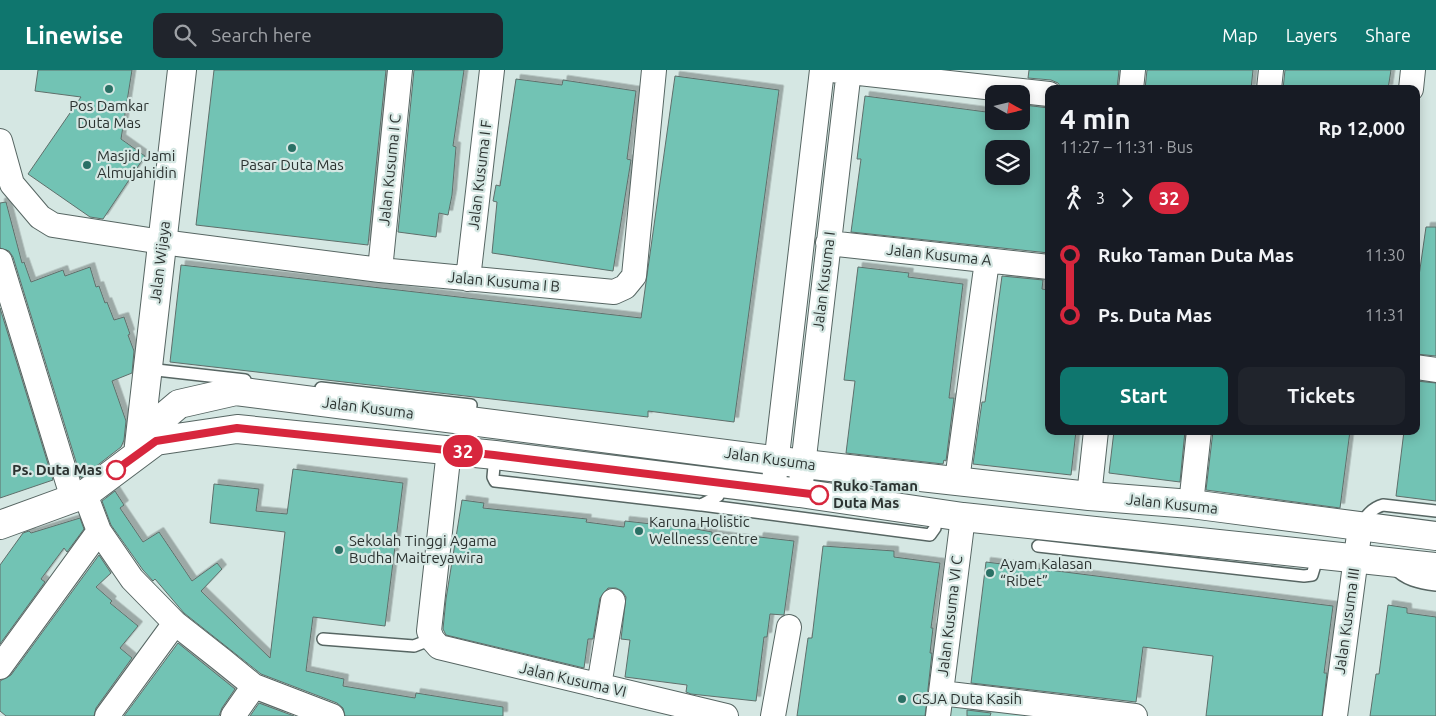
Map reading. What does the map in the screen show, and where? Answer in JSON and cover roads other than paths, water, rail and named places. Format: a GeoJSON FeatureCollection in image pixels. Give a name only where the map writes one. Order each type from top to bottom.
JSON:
{"type":"FeatureCollection","features":[{"type":"Feature","properties":{"kind":"street","name":"Jalan Wijaya"},"geometry":{"type":"LineString","coordinates":[[147,447],[148,369],[182,70]]}},
{"type":"Feature","properties":{"kind":"street","name":"Jalan Kusuma I C"},"geometry":{"type":"LineString","coordinates":[[380,270],[400,70]]}},
{"type":"Feature","properties":{"kind":"street","name":"Jalan Kusuma I F"},"geometry":{"type":"LineString","coordinates":[[468,279],[492,70]]}},
{"type":"Feature","properties":{"kind":"street","name":"Jalan Kusuma I B"},"geometry":{"type":"LineString","coordinates":[[6,184],[48,223],[162,242],[380,270],[614,292],[621,290],[631,282],[634,276],[654,70]]}},
{"type":"Feature","properties":{"kind":"street","name":"Jalan Kusuma I"},"geometry":{"type":"LineString","coordinates":[[773,490],[822,70]]}},
{"type":"Feature","properties":{"kind":"street"},"geometry":{"type":"LineString","coordinates":[[1131,85],[1133,70]]}},
{"type":"Feature","properties":{"kind":"street"},"geometry":{"type":"LineString","coordinates":[[1269,85],[1271,70]]}},
{"type":"Feature","properties":{"kind":"street"},"geometry":{"type":"LineString","coordinates":[[1411,85],[1413,70]]}},
{"type":"Feature","properties":{"kind":"street","name":"Jalan Kusuma I"},"geometry":{"type":"LineString","coordinates":[[800,493],[828,243],[843,71]]}},
{"type":"Feature","properties":{"kind":"street"},"geometry":{"type":"LineString","coordinates":[[843,71],[1006,80],[1045,93]]}},
{"type":"Feature","properties":{"kind":"street"},"geometry":{"type":"LineString","coordinates":[[0,141],[6,184]]}},
{"type":"Feature","properties":{"kind":"street","name":"Jalan Kusuma A"},"geometry":{"type":"LineString","coordinates":[[828,243],[1045,267]]}},
{"type":"Feature","properties":{"kind":"street"},"geometry":{"type":"LineString","coordinates":[[0,261],[79,497],[99,532],[132,579],[176,623],[254,686],[332,716]]}},
{"type":"Feature","properties":{"kind":"street"},"geometry":{"type":"LineString","coordinates":[[957,480],[987,261]]}},
{"type":"Feature","properties":{"kind":"street"},"geometry":{"type":"LineString","coordinates":[[1420,368],[1436,370]]}},
{"type":"Feature","properties":{"kind":"street","name":"Jalan Kusuma"},"geometry":{"type":"LineString","coordinates":[[0,525],[79,497],[147,447],[166,415],[179,404],[236,391],[804,464],[1089,496],[1191,504],[1436,536]]}},
{"type":"Feature","properties":{"kind":"street","name":"Jalan Kusuma"},"geometry":{"type":"LineString","coordinates":[[147,447],[237,428],[494,455],[724,483],[950,515],[1436,567]]}},
{"type":"Feature","properties":{"kind":"street"},"geometry":{"type":"LineString","coordinates":[[1089,496],[1096,435]]}},
{"type":"Feature","properties":{"kind":"street"},"geometry":{"type":"LineString","coordinates":[[1191,504],[1199,435]]}},
{"type":"Feature","properties":{"kind":"street"},"geometry":{"type":"LineString","coordinates":[[430,635],[449,450]]}},
{"type":"Feature","properties":{"kind":"street","name":"Jalan Kusuma VI C"},"geometry":{"type":"LineString","coordinates":[[939,705],[950,515]]}},
{"type":"Feature","properties":{"kind":"street","name":"Jalan Kusuma III"},"geometry":{"type":"LineString","coordinates":[[1335,716],[1360,527]]}},
{"type":"Feature","properties":{"kind":"street"},"geometry":{"type":"LineString","coordinates":[[0,667],[99,532]]}},
{"type":"Feature","properties":{"kind":"street"},"geometry":{"type":"LineString","coordinates":[[598,686],[613,600]]}},
{"type":"Feature","properties":{"kind":"street"},"geometry":{"type":"LineString","coordinates":[[107,716],[176,623]]}},
{"type":"Feature","properties":{"kind":"street"},"geometry":{"type":"LineString","coordinates":[[773,716],[789,627]]}},
{"type":"Feature","properties":{"kind":"street","name":"Jalan Kusuma VI"},"geometry":{"type":"LineString","coordinates":[[430,635],[439,647],[447,650],[726,716]]}},
{"type":"Feature","properties":{"kind":"street"},"geometry":{"type":"LineString","coordinates":[[233,716],[254,686]]}},
{"type":"Feature","properties":{"kind":"street"},"geometry":{"type":"LineString","coordinates":[[939,705],[1135,716]]}},
{"type":"Feature","properties":{"kind":"lane"},"geometry":{"type":"LineString","coordinates":[[148,369],[256,381]]}},
{"type":"Feature","properties":{"kind":"lane"},"geometry":{"type":"LineString","coordinates":[[304,386],[471,405],[469,420]]}},
{"type":"Feature","properties":{"kind":"lane"},"geometry":{"type":"LineString","coordinates":[[494,455],[493,477],[495,481],[701,505],[930,535],[934,528],[950,515]]}},
{"type":"Feature","properties":{"kind":"lane"},"geometry":{"type":"LineString","coordinates":[[701,505],[718,496],[724,483]]}},
{"type":"Feature","properties":{"kind":"lane"},"geometry":{"type":"LineString","coordinates":[[1360,527],[1367,515],[1376,507],[1383,505],[1436,511]]}},
{"type":"Feature","properties":{"kind":"lane"},"geometry":{"type":"LineString","coordinates":[[1038,546],[1304,576],[1312,575],[1318,555]]}},
{"type":"Feature","properties":{"kind":"lane"},"geometry":{"type":"LineString","coordinates":[[1388,562],[1402,577],[1420,583],[1436,585]]}},
{"type":"Feature","properties":{"kind":"lane"},"geometry":{"type":"LineString","coordinates":[[322,639],[414,646],[430,635]]}},
{"type":"Feature","properties":{"kind":"place","name":"Pos Damkar Duta Mas"},"geometry":{"type":"Point","coordinates":[109,89]}},
{"type":"Feature","properties":{"kind":"place","name":"Pasar Duta Mas"},"geometry":{"type":"Point","coordinates":[292,148]}},
{"type":"Feature","properties":{"kind":"place","name":"Masjid Jami Almujahidin"},"geometry":{"type":"Point","coordinates":[87,165]}},
{"type":"Feature","properties":{"kind":"place","name":"Ps. Duta Mas"},"geometry":{"type":"Point","coordinates":[116,470]}},
{"type":"Feature","properties":{"kind":"place","name":"Ruko Taman Duta Mas"},"geometry":{"type":"Point","coordinates":[819,495]}},
{"type":"Feature","properties":{"kind":"place","name":"Karuna Holistic Wellness Centre"},"geometry":{"type":"Point","coordinates":[639,531]}},
{"type":"Feature","properties":{"kind":"place","name":"Sekolah Tinggi Agama Budha Maitreyawira"},"geometry":{"type":"Point","coordinates":[339,550]}},
{"type":"Feature","properties":{"kind":"place","name":"Ayam Kalasan “Ribet”"},"geometry":{"type":"Point","coordinates":[990,573]}},
{"type":"Feature","properties":{"kind":"place","name":"GSJA Duta Kasih"},"geometry":{"type":"Point","coordinates":[902,699]}}]}
